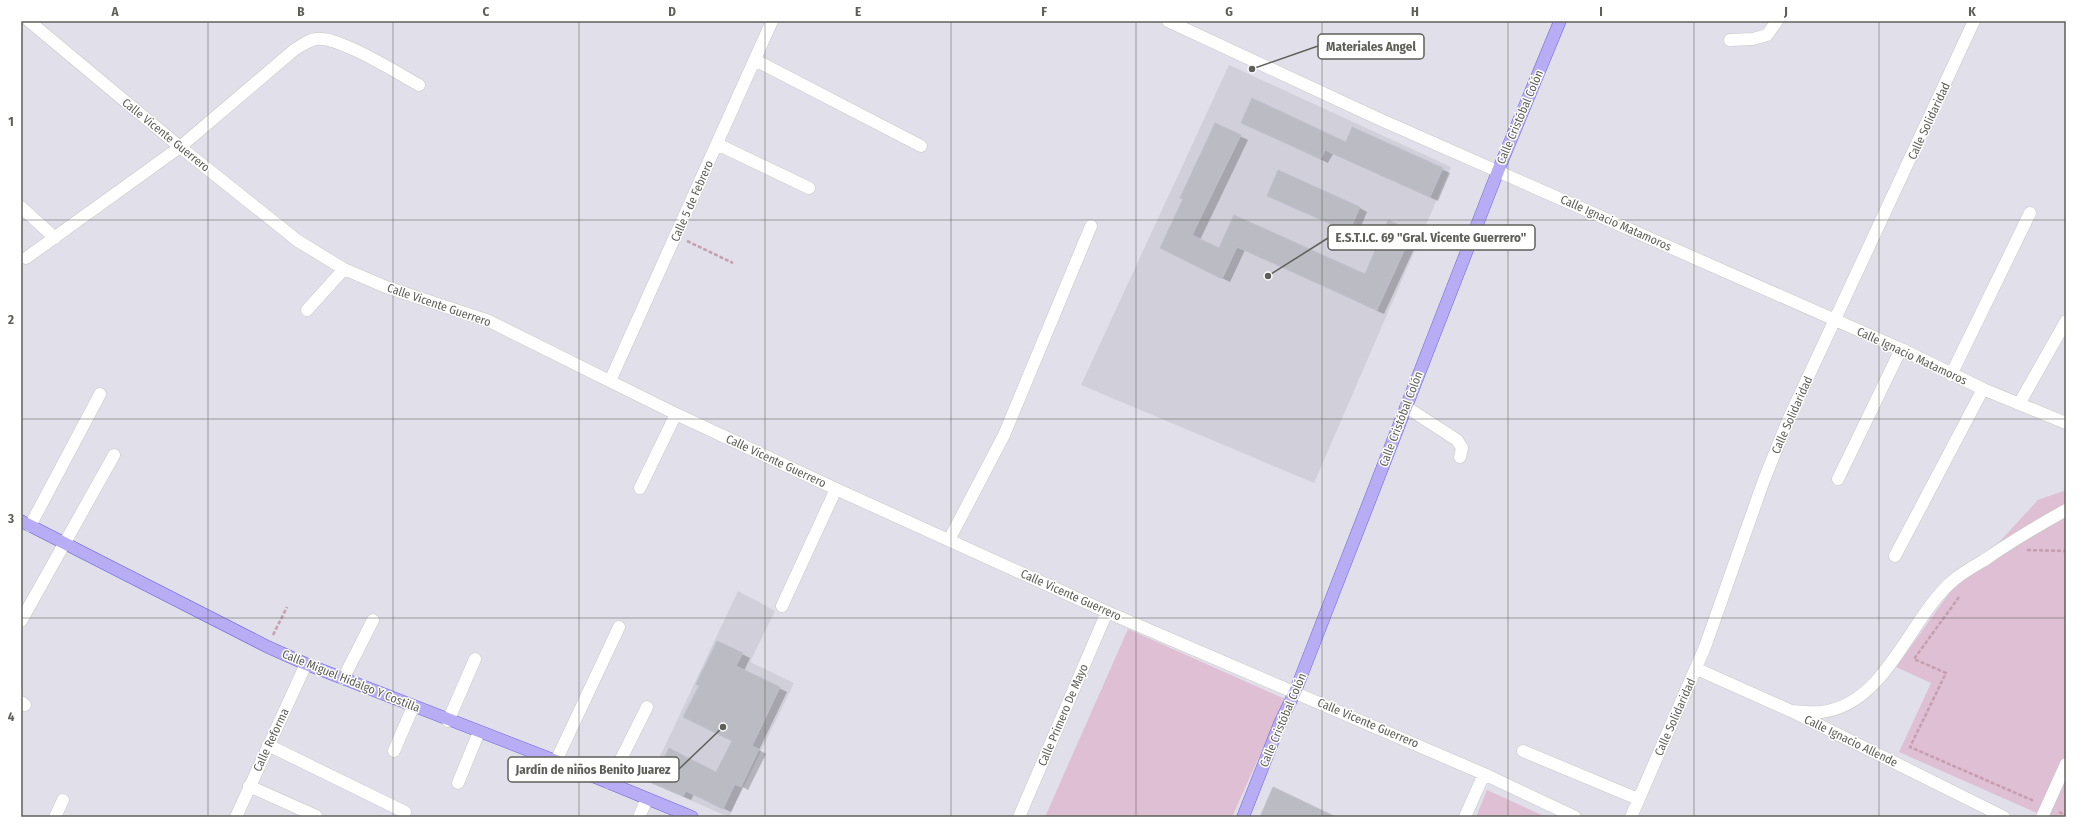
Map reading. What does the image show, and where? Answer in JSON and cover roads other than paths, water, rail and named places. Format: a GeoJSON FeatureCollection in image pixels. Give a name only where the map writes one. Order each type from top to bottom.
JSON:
{"type":"FeatureCollection","features":[{"type":"Feature","properties":{"kind":"main road","name":"Calle Cristóbal Colón"},"geometry":{"type":"LineString","coordinates":[[1243,817],[1280,723],[1295,692],[1498,171],[1560,21]]}},
{"type":"Feature","properties":{"kind":"main road","name":"Calle Miguel Hidalgo Y Costilla"},"geometry":{"type":"LineString","coordinates":[[25,523],[268,647],[306,664],[448,721],[556,761],[692,817]]}},
{"type":"Feature","properties":{"kind":"street","name":"Calle Vicente Guerrero"},"geometry":{"type":"LineString","coordinates":[[29,21],[180,148],[298,241],[344,269],[386,287],[489,321],[676,414],[836,489],[1108,612],[1484,774],[1575,817]]}},
{"type":"Feature","properties":{"kind":"street","name":"Calle 5 de Febrero"},"geometry":{"type":"LineString","coordinates":[[610,381],[772,21]]}},
{"type":"Feature","properties":{"kind":"street"},"geometry":{"type":"LineString","coordinates":[[1730,40],[1752,39],[1767,35],[1777,21]]}},
{"type":"Feature","properties":{"kind":"street","name":"Calle Solidaridad"},"geometry":{"type":"LineString","coordinates":[[1631,817],[1697,669],[1789,418],[1974,21]]}},
{"type":"Feature","properties":{"kind":"street","name":"Calle Ignacio Matamoros"},"geometry":{"type":"LineString","coordinates":[[1171,22],[1378,119],[1901,349],[1951,375],[2066,423]]}},
{"type":"Feature","properties":{"kind":"street"},"geometry":{"type":"LineString","coordinates":[[26,258],[180,148],[294,50],[316,38],[327,39],[371,58],[419,85]]}},
{"type":"Feature","properties":{"kind":"street"},"geometry":{"type":"LineString","coordinates":[[755,60],[921,146]]}},
{"type":"Feature","properties":{"kind":"street"},"geometry":{"type":"LineString","coordinates":[[717,144],[809,188]]}},
{"type":"Feature","properties":{"kind":"street"},"geometry":{"type":"LineString","coordinates":[[21,207],[55,238]]}},
{"type":"Feature","properties":{"kind":"street"},"geometry":{"type":"LineString","coordinates":[[1951,375],[2030,212]]}},
{"type":"Feature","properties":{"kind":"street"},"geometry":{"type":"LineString","coordinates":[[949,540],[1004,435],[1091,226]]}},
{"type":"Feature","properties":{"kind":"street"},"geometry":{"type":"LineString","coordinates":[[307,310],[344,269]]}},
{"type":"Feature","properties":{"kind":"street"},"geometry":{"type":"LineString","coordinates":[[2019,404],[2066,321]]}},
{"type":"Feature","properties":{"kind":"street"},"geometry":{"type":"LineString","coordinates":[[1838,479],[1901,349]]}},
{"type":"Feature","properties":{"kind":"street"},"geometry":{"type":"LineString","coordinates":[[1895,556],[1983,389]]}},
{"type":"Feature","properties":{"kind":"street"},"geometry":{"type":"LineString","coordinates":[[25,523],[100,394]]}},
{"type":"Feature","properties":{"kind":"street"},"geometry":{"type":"LineString","coordinates":[[1406,408],[1457,440],[1462,448],[1460,457]]}},
{"type":"Feature","properties":{"kind":"street"},"geometry":{"type":"LineString","coordinates":[[640,488],[676,414]]}},
{"type":"Feature","properties":{"kind":"street"},"geometry":{"type":"LineString","coordinates":[[21,621],[114,455]]}},
{"type":"Feature","properties":{"kind":"street"},"geometry":{"type":"LineString","coordinates":[[782,606],[836,489]]}},
{"type":"Feature","properties":{"kind":"street"},"geometry":{"type":"LineString","coordinates":[[1791,711],[1821,712],[1835,708],[1851,701],[1871,687],[1888,667],[1934,599],[1956,579],[2010,543],[2066,510]]}},
{"type":"Feature","properties":{"kind":"street","name":"Calle Primero De Mayo"},"geometry":{"type":"LineString","coordinates":[[1018,817],[1108,612]]}},
{"type":"Feature","properties":{"kind":"street"},"geometry":{"type":"LineString","coordinates":[[343,679],[373,620]]}},
{"type":"Feature","properties":{"kind":"street"},"geometry":{"type":"LineString","coordinates":[[556,761],[619,627]]}},
{"type":"Feature","properties":{"kind":"street"},"geometry":{"type":"LineString","coordinates":[[448,721],[475,659]]}},
{"type":"Feature","properties":{"kind":"street","name":"Calle Reforma"},"geometry":{"type":"LineString","coordinates":[[236,817],[306,664]]}},
{"type":"Feature","properties":{"kind":"street","name":"Calle Ignacio Allende"},"geometry":{"type":"LineString","coordinates":[[1697,669],[1791,711],[2004,817]]}},
{"type":"Feature","properties":{"kind":"street"},"geometry":{"type":"LineString","coordinates":[[394,751],[413,707]]}},
{"type":"Feature","properties":{"kind":"street"},"geometry":{"type":"LineString","coordinates":[[609,783],[647,708]]}},
{"type":"Feature","properties":{"kind":"street"},"geometry":{"type":"LineString","coordinates":[[458,783],[479,732]]}},
{"type":"Feature","properties":{"kind":"street"},"geometry":{"type":"LineString","coordinates":[[268,745],[405,812]]}},
{"type":"Feature","properties":{"kind":"street"},"geometry":{"type":"LineString","coordinates":[[1523,751],[1638,799]]}},
{"type":"Feature","properties":{"kind":"street"},"geometry":{"type":"LineString","coordinates":[[2045,812],[2066,764]]}},
{"type":"Feature","properties":{"kind":"street"},"geometry":{"type":"LineString","coordinates":[[1466,817],[1484,774]]}},
{"type":"Feature","properties":{"kind":"street"},"geometry":{"type":"LineString","coordinates":[[249,786],[316,816]]}},
{"type":"Feature","properties":{"kind":"street"},"geometry":{"type":"LineString","coordinates":[[639,817],[647,799]]}},
{"type":"Feature","properties":{"kind":"street"},"geometry":{"type":"LineString","coordinates":[[55,817],[63,800]]}},
{"type":"Feature","properties":{"kind":"place","name":"Materiales Angel"},"geometry":{"type":"Point","coordinates":[1252,69]}},
{"type":"Feature","properties":{"kind":"place","name":"E.S.T.I.C. 69 \"Gral. Vicente Guerrero\""},"geometry":{"type":"Point","coordinates":[1268,276]}},
{"type":"Feature","properties":{"kind":"place","name":"Jardín de niños Benito Juarez"},"geometry":{"type":"Point","coordinates":[723,727]}}]}
